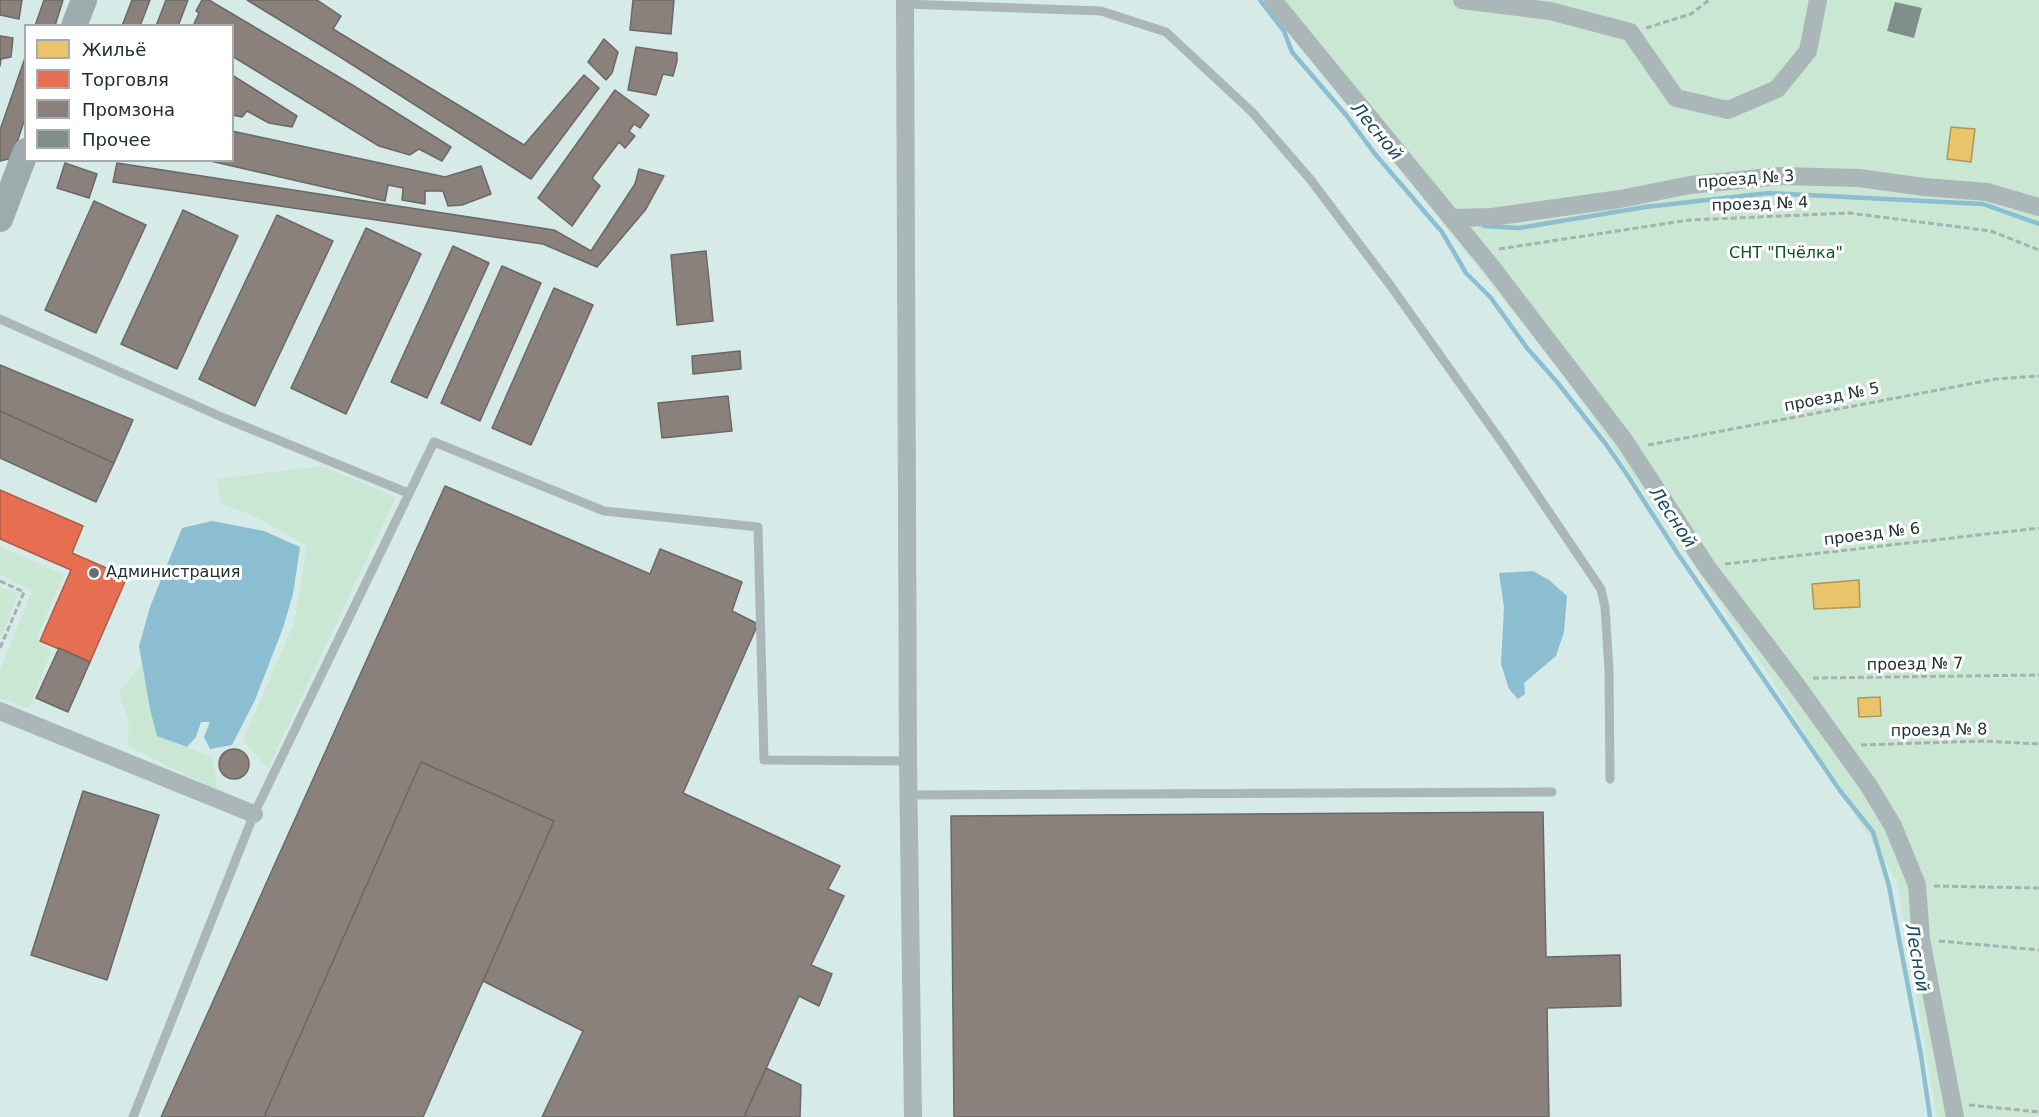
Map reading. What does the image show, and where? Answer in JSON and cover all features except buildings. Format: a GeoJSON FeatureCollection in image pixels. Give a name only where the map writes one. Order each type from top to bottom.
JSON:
{"type":"FeatureCollection","features":[{"type":"Feature","properties":{"kind":"main road"},"geometry":{"type":"LineString","coordinates":[[75,24],[84,0]]}},
{"type":"Feature","properties":{"kind":"main road"},"geometry":{"type":"LineString","coordinates":[[0,219],[5,190],[24,155]]}},
{"type":"Feature","properties":{"kind":"street"},"geometry":{"type":"LineString","coordinates":[[1273,0],[1452,218],[1629,448],[1707,567],[1869,786],[1893,826],[1917,885],[1921,939],[1954,1110]]}},
{"type":"Feature","properties":{"kind":"street"},"geometry":{"type":"LineString","coordinates":[[1462,0],[1550,11],[1630,32],[1676,99],[1728,110],[1777,89],[1808,51],[1818,0]]}},
{"type":"Feature","properties":{"kind":"street"},"geometry":{"type":"LineString","coordinates":[[905,2],[908,795],[913,1117]]}},
{"type":"Feature","properties":{"kind":"street","name":"проезд № 3"},"geometry":{"type":"LineString","coordinates":[[1452,218],[1492,217],[1620,199],[1690,185],[1780,176],[1859,178],[1924,187],[1987,192],[2039,207]]}},
{"type":"Feature","properties":{"kind":"street"},"geometry":{"type":"LineString","coordinates":[[0,711],[254,814]]}},
{"type":"Feature","properties":{"kind":"lane"},"geometry":{"type":"LineString","coordinates":[[905,2],[1101,11],[1134,21],[1166,32],[1252,112],[1310,178],[1390,285],[1503,444],[1601,589],[1605,607],[1609,671],[1610,779]]}},
{"type":"Feature","properties":{"kind":"lane"},"geometry":{"type":"LineString","coordinates":[[0,319],[224,418],[408,493]]}},
{"type":"Feature","properties":{"kind":"lane"},"geometry":{"type":"LineString","coordinates":[[133,1117],[254,814],[434,442],[604,512],[758,527],[764,760],[908,761]]}},
{"type":"Feature","properties":{"kind":"lane"},"geometry":{"type":"LineString","coordinates":[[908,795],[1552,792]]}},
{"type":"Feature","properties":{"kind":"path"},"geometry":{"type":"LineString","coordinates":[[1630,32],[1691,14],[1709,0]]}},
{"type":"Feature","properties":{"kind":"path","name":"проезд № 4"},"geometry":{"type":"LineString","coordinates":[[1479,252],[1689,220],[1849,213],[1990,231],[2039,250]]}},
{"type":"Feature","properties":{"kind":"path","name":"проезд № 5"},"geometry":{"type":"LineString","coordinates":[[1629,448],[1996,379],[2039,376]]}},
{"type":"Feature","properties":{"kind":"path","name":"проезд № 6"},"geometry":{"type":"LineString","coordinates":[[1707,567],[2039,528]]}},
{"type":"Feature","properties":{"kind":"path"},"geometry":{"type":"LineString","coordinates":[[0,581],[24,592],[0,648]]}},
{"type":"Feature","properties":{"kind":"path","name":"проезд № 7"},"geometry":{"type":"LineString","coordinates":[[1792,679],[2039,675]]}},
{"type":"Feature","properties":{"kind":"path","name":"проезд № 8"},"geometry":{"type":"LineString","coordinates":[[1839,746],[1983,741],[2039,744]]}},
{"type":"Feature","properties":{"kind":"path"},"geometry":{"type":"LineString","coordinates":[[1917,885],[1962,888],[2039,888]]}},
{"type":"Feature","properties":{"kind":"path"},"geometry":{"type":"LineString","coordinates":[[1921,939],[2039,950]]}},
{"type":"Feature","properties":{"kind":"path"},"geometry":{"type":"LineString","coordinates":[[1954,1110],[2039,1112]]}},
{"type":"Feature","properties":{"kind":"green space","name":"СНТ \"Пчёлка\""},"geometry":{"type":"Polygon","coordinates":[[[1278,0],[2039,0],[2039,1117],[1937,1117],[1897,882],[1767,672],[1559,369],[1315,63],[1278,0]]]}},
{"type":"Feature","properties":{"kind":"green space"},"geometry":{"type":"Polygon","coordinates":[[[322,466],[396,497],[268,768],[243,741],[294,623],[307,546],[254,516],[220,503],[217,479],[322,466]]]}},
{"type":"Feature","properties":{"kind":"green space"},"geometry":{"type":"Polygon","coordinates":[[[0,546],[64,575],[36,638],[51,651],[29,708],[0,698],[0,671],[32,591],[0,574],[0,546]]]}},
{"type":"Feature","properties":{"kind":"green space"},"geometry":{"type":"Polygon","coordinates":[[[0,587],[18,595],[0,639],[0,587]]]}},
{"type":"Feature","properties":{"kind":"green space"},"geometry":{"type":"Polygon","coordinates":[[[142,664],[150,709],[174,743],[213,757],[217,790],[128,746],[129,722],[119,692],[142,664]]]}},
{"type":"Feature","properties":{"kind":"water"},"geometry":{"type":"Polygon","coordinates":[[[212,521],[264,531],[300,547],[293,594],[283,628],[255,700],[232,745],[210,749],[204,737],[210,722],[201,722],[196,737],[187,747],[157,736],[139,646],[150,607],[182,528],[212,521]]]}},
{"type":"Feature","properties":{"kind":"water"},"geometry":{"type":"Polygon","coordinates":[[[1533,571],[1549,580],[1567,596],[1564,632],[1556,656],[1524,683],[1525,694],[1518,699],[1509,689],[1501,664],[1504,607],[1499,573],[1533,571]]]}},
{"type":"Feature","properties":{"kind":"waterway","name":"Лесной"},"geometry":{"type":"LineString","coordinates":[[1260,0],[1284,31],[1292,52],[1442,232],[1466,273],[1491,298],[1527,348],[1605,443],[1841,792],[1873,832],[1889,886],[1921,1055],[1930,1117]]}},
{"type":"Feature","properties":{"kind":"waterway"},"geometry":{"type":"LineString","coordinates":[[1484,226],[1519,228],[1645,207],[1769,193],[1983,204],[2039,224]]}},
{"type":"Feature","properties":{"kind":"place","name":"Администрация"},"geometry":{"type":"Point","coordinates":[94,573]}}]}
